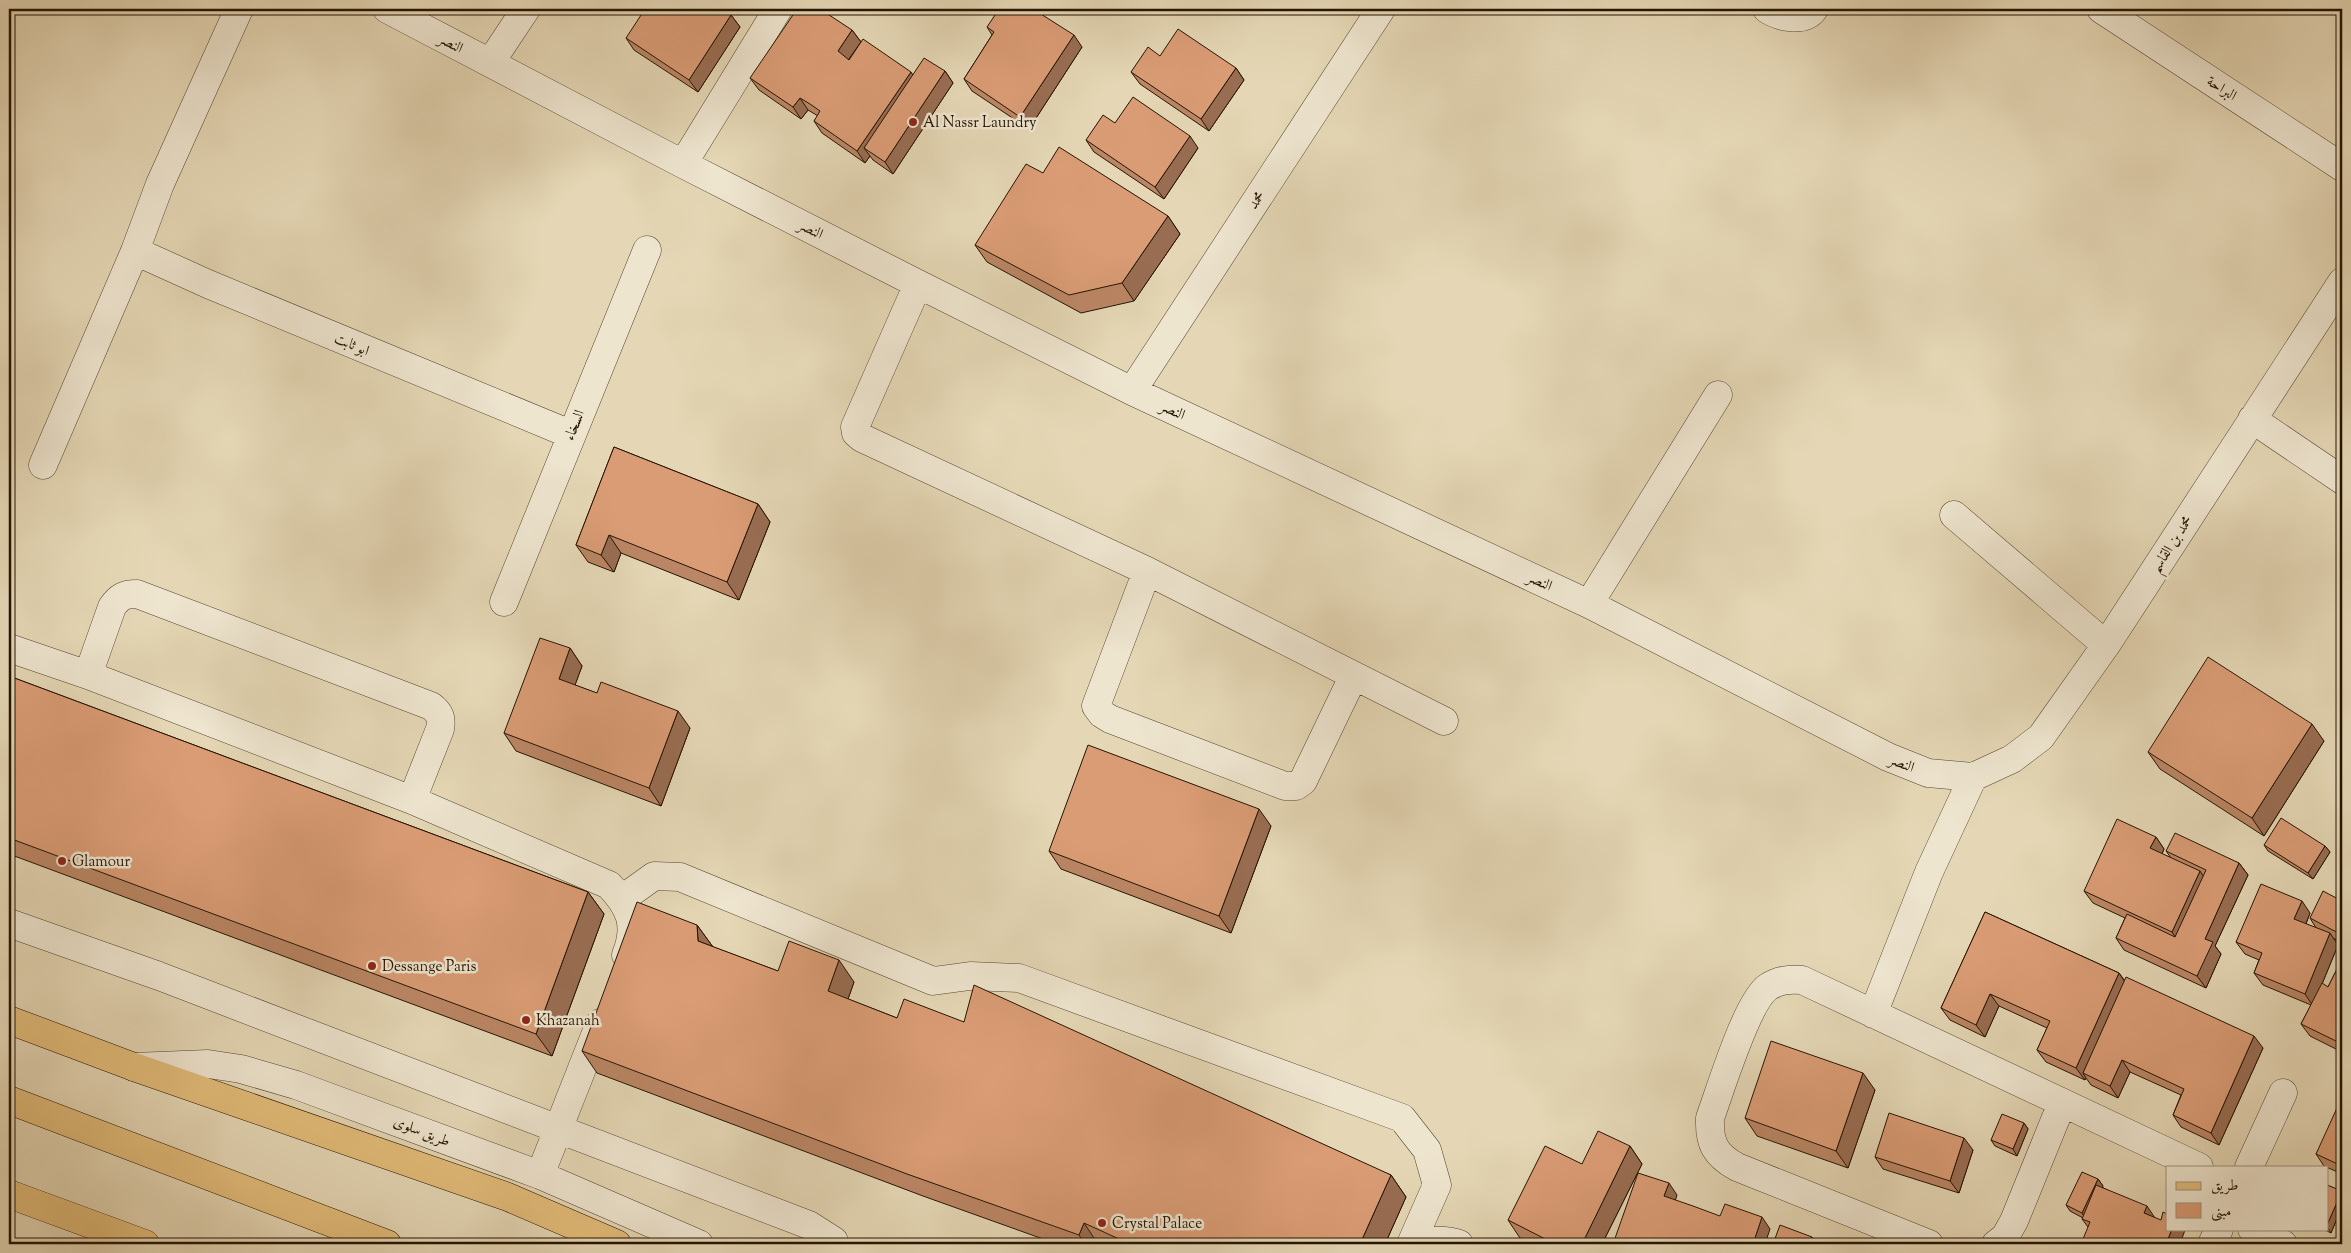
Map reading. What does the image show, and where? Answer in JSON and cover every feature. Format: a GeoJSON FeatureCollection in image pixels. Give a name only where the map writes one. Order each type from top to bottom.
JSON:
{"type":"FeatureCollection","features":[{"type":"Feature","properties":{"kind":"main road","name":"طريق سلوى"},"geometry":{"type":"LineString","coordinates":[[9,1020],[134,1067],[508,1197],[617,1244]]}},
{"type":"Feature","properties":{"kind":"main road"},"geometry":{"type":"LineString","coordinates":[[9,1100],[387,1244]]}},
{"type":"Feature","properties":{"kind":"main road"},"geometry":{"type":"LineString","coordinates":[[9,1194],[145,1244]]}},
{"type":"Feature","properties":{"kind":"street"},"geometry":{"type":"LineString","coordinates":[[42,465],[134,251],[160,184],[239,9]]}},
{"type":"Feature","properties":{"kind":"street","name":"النصر"},"geometry":{"type":"LineString","coordinates":[[387,9],[683,164],[1132,391],[1589,604],[1888,757],[1928,773],[1972,777]]}},
{"type":"Feature","properties":{"kind":"street"},"geometry":{"type":"LineString","coordinates":[[490,63],[526,9]]}},
{"type":"Feature","properties":{"kind":"street"},"geometry":{"type":"LineString","coordinates":[[683,164],[778,9]]}},
{"type":"Feature","properties":{"kind":"street","name":"محمد"},"geometry":{"type":"LineString","coordinates":[[1132,391],[1381,9]]}},
{"type":"Feature","properties":{"kind":"street"},"geometry":{"type":"LineString","coordinates":[[1767,9],[1792,18],[1811,12],[1814,9]]}},
{"type":"Feature","properties":{"kind":"street","name":"البراحة"},"geometry":{"type":"LineString","coordinates":[[2101,9],[2342,167]]}},
{"type":"Feature","properties":{"kind":"street","name":"السخاء"},"geometry":{"type":"LineString","coordinates":[[504,602],[570,434],[647,250]]}},
{"type":"Feature","properties":{"kind":"street","name":"ابو ثابت"},"geometry":{"type":"LineString","coordinates":[[134,251],[570,434]]}},
{"type":"Feature","properties":{"kind":"street","name":"محمد بن القاسم"},"geometry":{"type":"LineString","coordinates":[[1972,777],[2012,759],[2041,737],[2106,645],[2342,282]]}},
{"type":"Feature","properties":{"kind":"street"},"geometry":{"type":"LineString","coordinates":[[918,284],[855,427],[856,433],[862,438],[1147,571],[1352,677],[1444,721]]}},
{"type":"Feature","properties":{"kind":"street"},"geometry":{"type":"LineString","coordinates":[[1589,604],[1718,395]]}},
{"type":"Feature","properties":{"kind":"street"},"geometry":{"type":"LineString","coordinates":[[2252,419],[2342,480]]}},
{"type":"Feature","properties":{"kind":"street"},"geometry":{"type":"LineString","coordinates":[[1954,515],[2106,645]]}},
{"type":"Feature","properties":{"kind":"street"},"geometry":{"type":"LineString","coordinates":[[1147,571],[1096,706],[1102,714],[1110,719],[1286,786],[1296,786],[1303,780],[1352,677]]}},
{"type":"Feature","properties":{"kind":"street"},"geometry":{"type":"LineString","coordinates":[[88,674],[112,607],[117,599],[126,594],[137,594],[432,706],[442,720],[412,800]]}},
{"type":"Feature","properties":{"kind":"street"},"geometry":{"type":"LineString","coordinates":[[9,648],[88,674],[412,800],[609,885],[622,899],[632,922],[630,944],[540,1175]]}},
{"type":"Feature","properties":{"kind":"street"},"geometry":{"type":"LineString","coordinates":[[1873,1014],[1929,872],[1972,777]]}},
{"type":"Feature","properties":{"kind":"street"},"geometry":{"type":"LineString","coordinates":[[622,899],[654,876],[680,876],[933,981],[970,976],[1020,978],[1402,1118],[1427,1150],[1437,1185],[1410,1244]]}},
{"type":"Feature","properties":{"kind":"street"},"geometry":{"type":"LineString","coordinates":[[9,923],[159,976],[808,1225],[837,1243]]}},
{"type":"Feature","properties":{"kind":"street"},"geometry":{"type":"LineString","coordinates":[[1929,1244],[1737,1167],[1724,1160],[1714,1148],[1709,1133],[1710,1118],[1752,1006],[1767,988],[1790,979],[1802,980],[2197,1166]]}},
{"type":"Feature","properties":{"kind":"street","name":"طريق سلوى"},"geometry":{"type":"LineString","coordinates":[[134,1067],[208,1064],[241,1069],[296,1085],[540,1175],[699,1244]]}},
{"type":"Feature","properties":{"kind":"street"},"geometry":{"type":"LineString","coordinates":[[2249,1166],[2283,1093]]}},
{"type":"Feature","properties":{"kind":"street"},"geometry":{"type":"LineString","coordinates":[[1996,1244],[2005,1237],[2014,1220],[2062,1103]]}},
{"type":"Feature","properties":{"kind":"street"},"geometry":{"type":"LineString","coordinates":[[2212,1244],[2219,1230]]}},
{"type":"Feature","properties":{"kind":"street"},"geometry":{"type":"LineString","coordinates":[[2254,1230],[2283,1244]]}},
{"type":"Feature","properties":{"kind":"street"},"geometry":{"type":"LineString","coordinates":[[1417,1244],[1431,1240],[1452,1241],[1459,1244]]}},
{"type":"Feature","properties":{"kind":"building"},"geometry":{"type":"Polygon","coordinates":[[[645,9],[722,9],[731,15],[689,80],[626,38],[645,9]]]}},
{"type":"Feature","properties":{"kind":"building"},"geometry":{"type":"Polygon","coordinates":[[[797,9],[820,9],[852,30],[838,51],[849,60],[863,39],[911,72],[857,151],[814,121],[820,111],[810,104],[800,98],[793,107],[750,78],[797,9]]]}},
{"type":"Feature","properties":{"kind":"building"},"geometry":{"type":"Polygon","coordinates":[[[999,9],[1033,9],[1074,35],[1020,117],[964,79],[994,32],[987,27],[999,9]]]}},
{"type":"Feature","properties":{"kind":"building"},"geometry":{"type":"Polygon","coordinates":[[[1178,29],[1236,68],[1201,119],[1131,72],[1148,47],[1160,56],[1178,29]]]}},
{"type":"Feature","properties":{"kind":"building"},"geometry":{"type":"Polygon","coordinates":[[[924,58],[945,71],[885,162],[864,148],[924,58]]]}},
{"type":"Feature","properties":{"kind":"building"},"geometry":{"type":"Polygon","coordinates":[[[1133,97],[1190,136],[1155,187],[1086,140],[1103,115],[1115,123],[1133,97]]]}},
{"type":"Feature","properties":{"kind":"building"},"geometry":{"type":"Polygon","coordinates":[[[1059,147],[1168,216],[1122,283],[1069,295],[975,245],[1026,164],[1043,173],[1059,147]]]}},
{"type":"Feature","properties":{"kind":"building"},"geometry":{"type":"Polygon","coordinates":[[[614,447],[758,504],[727,582],[609,535],[601,555],[576,545],[614,447]]]}},
{"type":"Feature","properties":{"kind":"building"},"geometry":{"type":"Polygon","coordinates":[[[540,638],[570,648],[559,679],[597,693],[601,682],[678,711],[649,788],[504,733],[540,638]]]}},
{"type":"Feature","properties":{"kind":"building"},"geometry":{"type":"Polygon","coordinates":[[[2208,657],[2312,724],[2252,818],[2148,752],[2208,657]]]}},
{"type":"Feature","properties":{"kind":"building"},"geometry":{"type":"Polygon","coordinates":[[[9,676],[588,892],[536,1034],[9,838],[9,676]]]}},
{"type":"Feature","properties":{"kind":"building"},"geometry":{"type":"Polygon","coordinates":[[[1088,745],[1259,809],[1219,916],[1049,851],[1088,745]]]}},
{"type":"Feature","properties":{"kind":"building"},"geometry":{"type":"Polygon","coordinates":[[[2281,818],[2325,846],[2308,873],[2264,845],[2281,818]]]}},
{"type":"Feature","properties":{"kind":"building"},"geometry":{"type":"Polygon","coordinates":[[[2117,819],[2156,837],[2150,848],[2200,871],[2172,932],[2084,891],[2117,819]]]}},
{"type":"Feature","properties":{"kind":"building"},"geometry":{"type":"Polygon","coordinates":[[[2175,833],[2239,863],[2205,939],[2213,942],[2197,976],[2116,938],[2127,914],[2175,937],[2206,870],[2166,851],[2175,833]]]}},
{"type":"Feature","properties":{"kind":"building"},"geometry":{"type":"Polygon","coordinates":[[[2261,884],[2302,901],[2294,919],[2330,933],[2305,994],[2254,973],[2262,953],[2236,942],[2261,884]]]}},
{"type":"Feature","properties":{"kind":"building"},"geometry":{"type":"Polygon","coordinates":[[[2323,891],[2342,901],[2342,935],[2310,918],[2323,891]]]}},
{"type":"Feature","properties":{"kind":"building"},"geometry":{"type":"Polygon","coordinates":[[[637,902],[697,925],[698,941],[778,971],[789,941],[839,960],[828,991],[897,1018],[904,999],[964,1022],[974,985],[1391,1175],[1360,1244],[1130,1244],[1084,1223],[1079,1235],[907,1174],[582,1051],[637,902]]]}},
{"type":"Feature","properties":{"kind":"building"},"geometry":{"type":"Polygon","coordinates":[[[1985,912],[2119,973],[2076,1068],[2037,1050],[2050,1021],[1990,994],[1976,1025],[1941,1008],[1985,912]]]}},
{"type":"Feature","properties":{"kind":"building"},"geometry":{"type":"Polygon","coordinates":[[[2342,959],[2342,1029],[2336,1041],[2301,1024],[2322,983],[2328,987],[2342,959]]]}},
{"type":"Feature","properties":{"kind":"building"},"geometry":{"type":"Polygon","coordinates":[[[2126,977],[2254,1036],[2211,1133],[2173,1115],[2184,1089],[2122,1060],[2110,1086],[2083,1073],[2126,977]]]}},
{"type":"Feature","properties":{"kind":"building"},"geometry":{"type":"Polygon","coordinates":[[[1771,1041],[1863,1073],[1836,1151],[1745,1118],[1771,1041]]]}},
{"type":"Feature","properties":{"kind":"building"},"geometry":{"type":"Polygon","coordinates":[[[2337,1108],[2342,1110],[2342,1166],[2316,1154],[2337,1108]]]}},
{"type":"Feature","properties":{"kind":"building"},"geometry":{"type":"Polygon","coordinates":[[[1889,1113],[1964,1138],[1950,1181],[1875,1157],[1889,1113]]]}},
{"type":"Feature","properties":{"kind":"building"},"geometry":{"type":"Polygon","coordinates":[[[2002,1114],[2024,1123],[2013,1149],[1991,1140],[2002,1114]]]}},
{"type":"Feature","properties":{"kind":"building"},"geometry":{"type":"Polygon","coordinates":[[[1598,1131],[1630,1146],[1582,1244],[1555,1244],[1508,1220],[1545,1146],[1582,1164],[1598,1131]]]}},
{"type":"Feature","properties":{"kind":"building"},"geometry":{"type":"Polygon","coordinates":[[[2082,1172],[2098,1179],[2082,1213],[2066,1205],[2082,1172]]]}},
{"type":"Feature","properties":{"kind":"building"},"geometry":{"type":"Polygon","coordinates":[[[1638,1173],[1669,1183],[1664,1196],[1720,1216],[1725,1204],[1762,1217],[1753,1244],[1613,1244],[1638,1173]]]}},
{"type":"Feature","properties":{"kind":"building"},"geometry":{"type":"Polygon","coordinates":[[[2096,1185],[2147,1206],[2144,1213],[2161,1220],[2163,1212],[2166,1214],[2166,1230],[2172,1230],[2166,1244],[2081,1244],[2090,1222],[2082,1219],[2096,1185]]]}},
{"type":"Feature","properties":{"kind":"building"},"geometry":{"type":"Polygon","coordinates":[[[2328,1185],[2342,1191],[2328,1223],[2328,1185]]]}},
{"type":"Feature","properties":{"kind":"building"},"geometry":{"type":"Polygon","coordinates":[[[1780,1225],[1812,1237],[1810,1244],[1773,1244],[1780,1225]]]}},
{"type":"Feature","properties":{"kind":"place","name":"Al Nassr Laundry"},"geometry":{"type":"Point","coordinates":[913,122]}},
{"type":"Feature","properties":{"kind":"place","name":"Glamour"},"geometry":{"type":"Point","coordinates":[62,861]}},
{"type":"Feature","properties":{"kind":"place","name":"Dessange Paris"},"geometry":{"type":"Point","coordinates":[372,966]}},
{"type":"Feature","properties":{"kind":"place","name":"Khazanah"},"geometry":{"type":"Point","coordinates":[526,1020]}},
{"type":"Feature","properties":{"kind":"place","name":"Crystal Palace"},"geometry":{"type":"Point","coordinates":[1102,1223]}}]}
